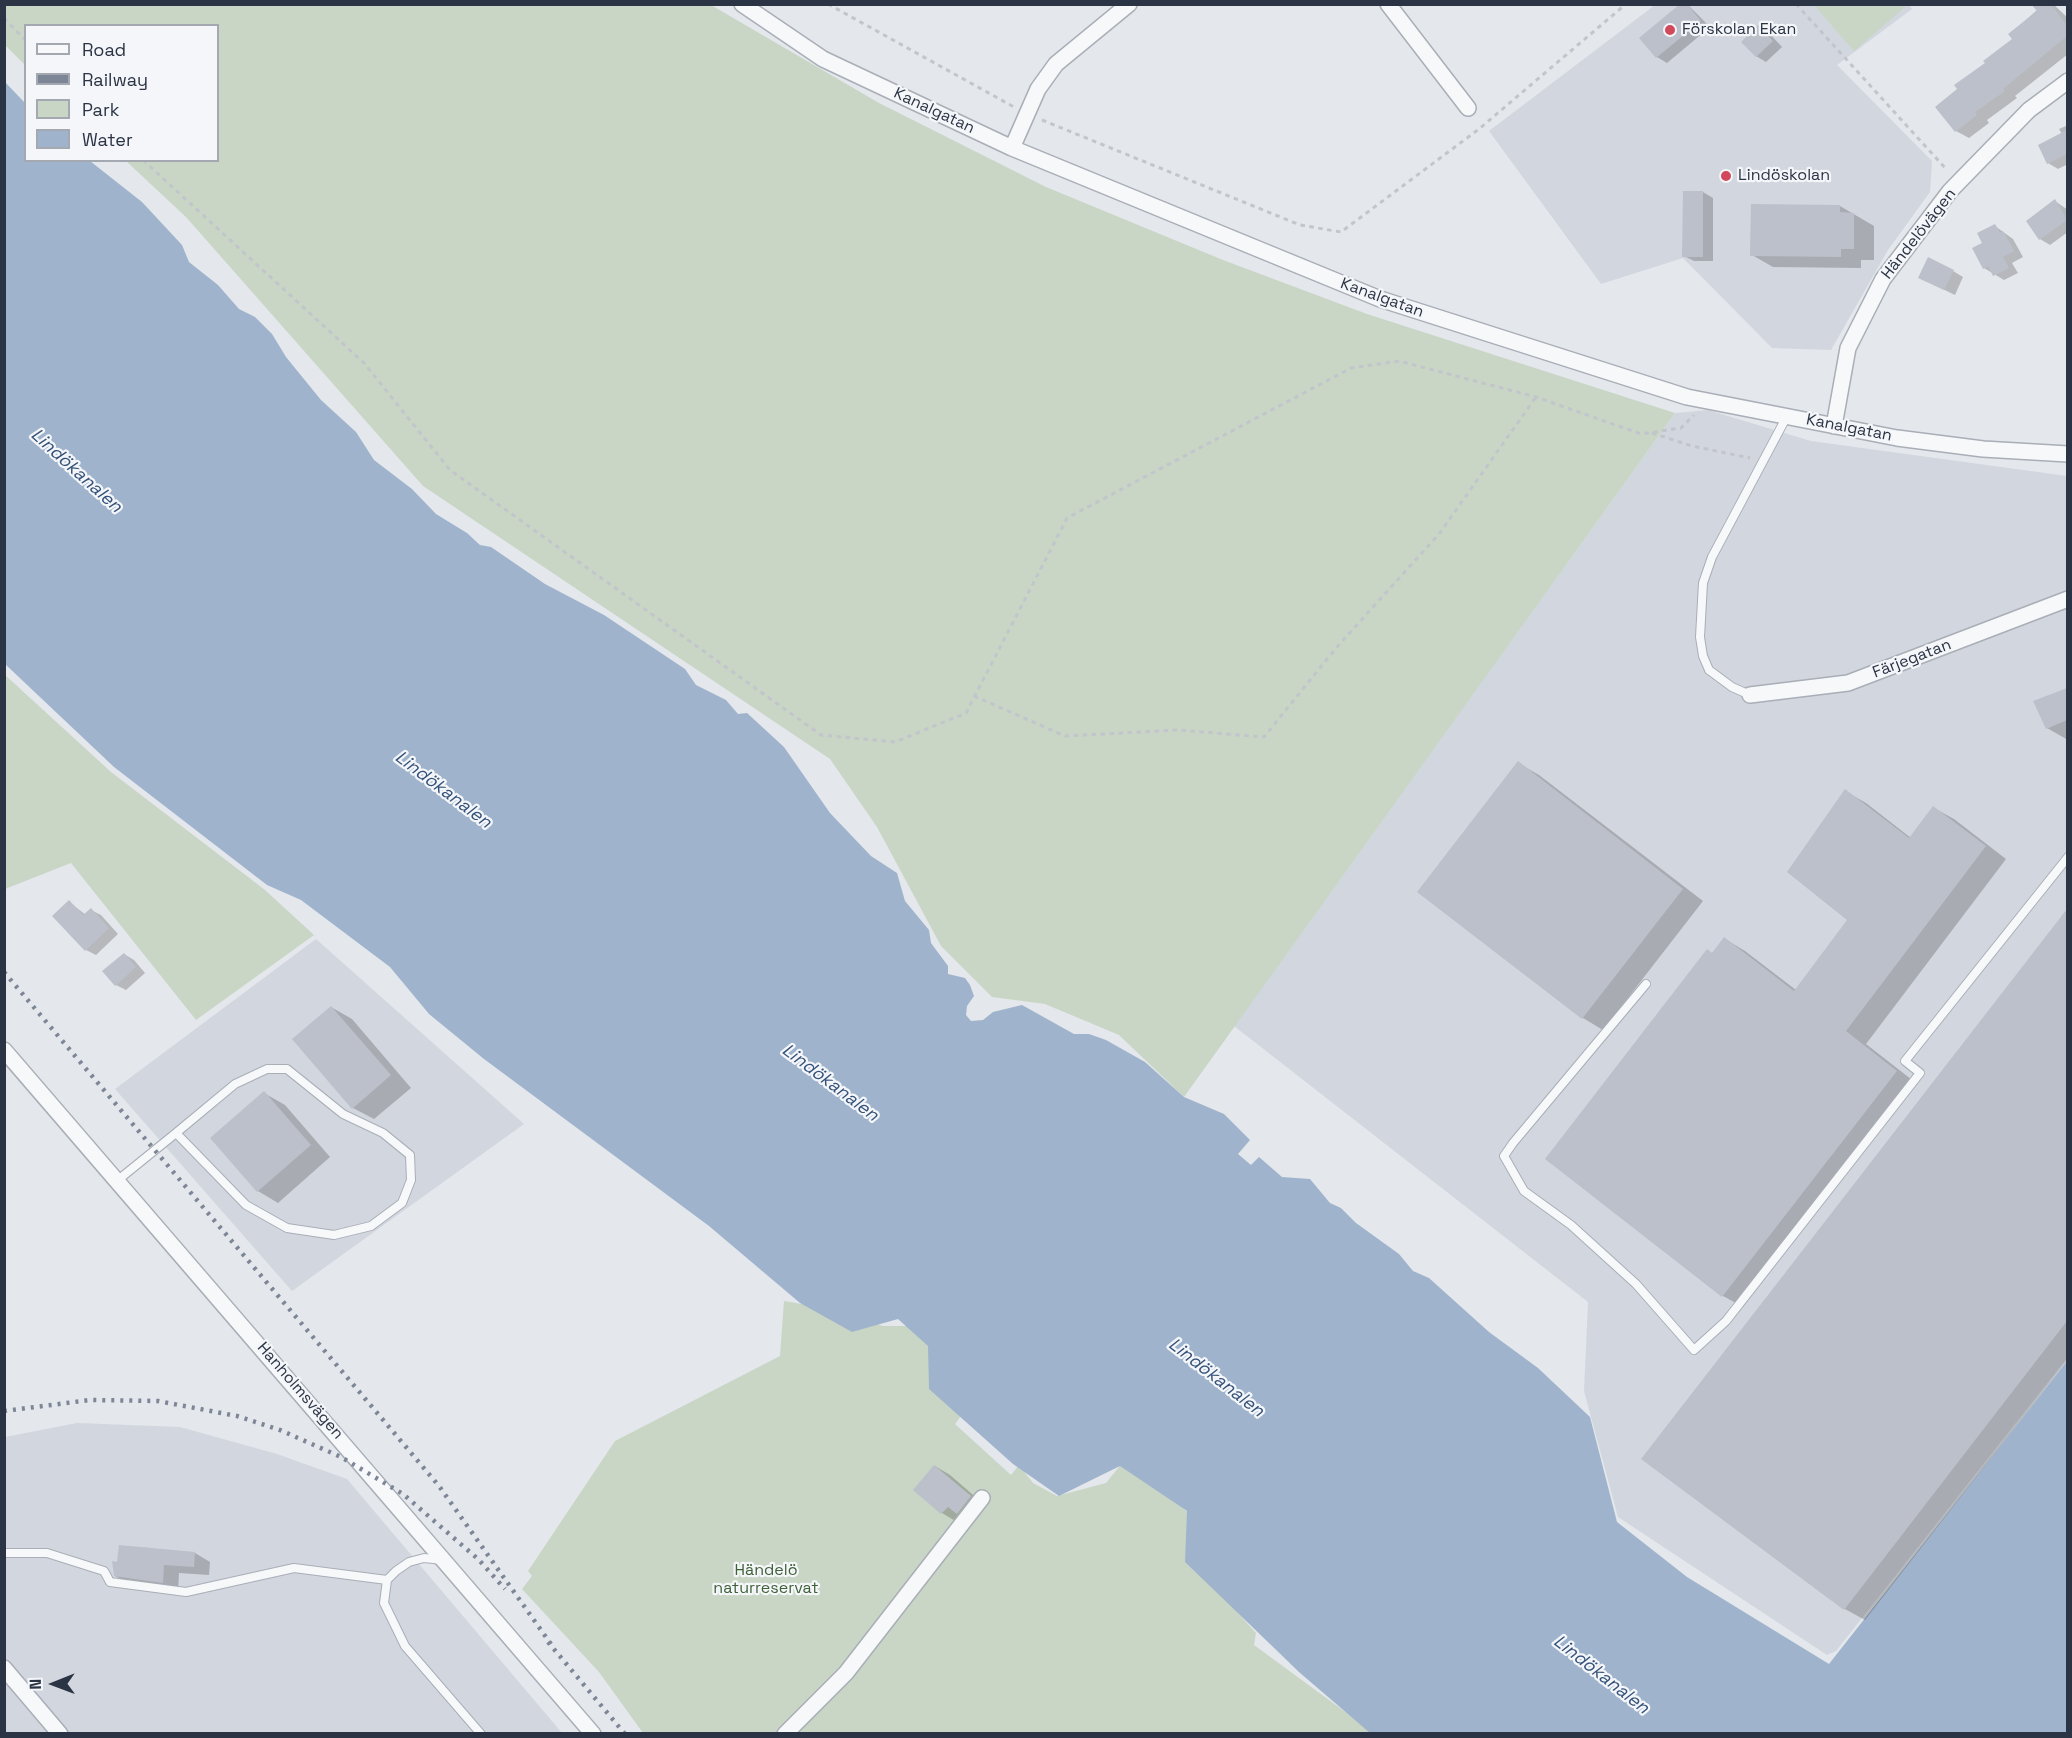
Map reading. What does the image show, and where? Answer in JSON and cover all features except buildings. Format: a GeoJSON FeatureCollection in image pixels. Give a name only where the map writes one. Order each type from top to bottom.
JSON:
{"type":"FeatureCollection","features":[{"type":"Feature","properties":{"kind":"street","name":"Kanalgatan"},"geometry":{"type":"LineString","coordinates":[[742,4],[824,59],[1012,148],[1380,299],[1687,397],[1897,438],[1983,449],[2067,454]]}},
{"type":"Feature","properties":{"kind":"street"},"geometry":{"type":"LineString","coordinates":[[1012,148],[1038,90],[1056,64],[1129,4]]}},
{"type":"Feature","properties":{"kind":"street"},"geometry":{"type":"LineString","coordinates":[[1388,4],[1468,108]]}},
{"type":"Feature","properties":{"kind":"street","name":"Händelövägen"},"geometry":{"type":"LineString","coordinates":[[1834,426],[1848,348],[1883,279],[1958,183],[2029,110],[2067,81]]}},
{"type":"Feature","properties":{"kind":"street","name":"Färjegatan"},"geometry":{"type":"LineString","coordinates":[[1750,695],[1848,683],[2067,599]]}},
{"type":"Feature","properties":{"kind":"street","name":"Hanholmsvägen"},"geometry":{"type":"LineString","coordinates":[[4,1050],[593,1734]]}},
{"type":"Feature","properties":{"kind":"street"},"geometry":{"type":"LineString","coordinates":[[785,1734],[846,1673],[982,1498]]}},
{"type":"Feature","properties":{"kind":"street"},"geometry":{"type":"LineString","coordinates":[[4,1668],[60,1734]]}},
{"type":"Feature","properties":{"kind":"lane"},"geometry":{"type":"LineString","coordinates":[[1750,695],[1732,687],[1709,670],[1703,656],[1700,626],[1703,583],[1712,557],[1787,416]]}},
{"type":"Feature","properties":{"kind":"lane"},"geometry":{"type":"LineString","coordinates":[[1646,984],[1504,1156],[1524,1191],[1572,1225],[1636,1284],[1694,1350],[1726,1321],[1920,1072],[1905,1061],[2067,857]]}},
{"type":"Feature","properties":{"kind":"lane"},"geometry":{"type":"LineString","coordinates":[[118,1180],[235,1084],[267,1069],[287,1069],[343,1114],[383,1133],[410,1155],[411,1180],[402,1203],[371,1226],[334,1235],[287,1228],[246,1205],[176,1133]]}},
{"type":"Feature","properties":{"kind":"lane"},"geometry":{"type":"LineString","coordinates":[[4,1553],[47,1553],[104,1571],[110,1582],[186,1592],[294,1568],[387,1580]]}},
{"type":"Feature","properties":{"kind":"lane"},"geometry":{"type":"LineString","coordinates":[[444,1560],[424,1558],[410,1562],[396,1571],[387,1580],[384,1603],[405,1646],[482,1734]]}},
{"type":"Feature","properties":{"kind":"path"},"geometry":{"type":"LineString","coordinates":[[828,4],[997,99],[1073,135],[1300,225],[1341,232],[1479,129],[1626,4]]}},
{"type":"Feature","properties":{"kind":"path"},"geometry":{"type":"LineString","coordinates":[[1796,4],[1958,183]]}},
{"type":"Feature","properties":{"kind":"path"},"geometry":{"type":"LineString","coordinates":[[4,18],[24,40]]}},
{"type":"Feature","properties":{"kind":"path"},"geometry":{"type":"LineString","coordinates":[[145,162],[364,363],[450,471],[821,735],[895,742],[966,713],[1067,518],[1351,368],[1399,361],[1536,397],[1641,434],[1681,428],[1708,401]]}},
{"type":"Feature","properties":{"kind":"path"},"geometry":{"type":"LineString","coordinates":[[974,696],[1065,736],[1179,730],[1264,737],[1336,648],[1439,534],[1536,397]]}},
{"type":"Feature","properties":{"kind":"path"},"geometry":{"type":"LineString","coordinates":[[1651,433],[1692,446],[1763,461]]}},
{"type":"Feature","properties":{"kind":"shaded area","name":"Lindöskolan"},"geometry":{"type":"Polygon","coordinates":[[[1655,5],[1909,5],[1912,9],[1837,65],[1932,161],[1930,192],[1888,250],[1831,350],[1772,348],[1683,258],[1601,284],[1489,131],[1655,5]]]}},
{"type":"Feature","properties":{"kind":"shaded area"},"geometry":{"type":"Polygon","coordinates":[[[1708,410],[1811,441],[2067,476],[2067,1358],[1836,1651],[1827,1655],[1618,1517],[1584,1391],[1588,1302],[1234,1026],[1675,413],[1708,410]]]}},
{"type":"Feature","properties":{"kind":"shaded area"},"geometry":{"type":"Polygon","coordinates":[[[316,939],[524,1124],[292,1291],[115,1089],[316,939]]]}},
{"type":"Feature","properties":{"kind":"shaded area"},"geometry":{"type":"Polygon","coordinates":[[[77,1423],[180,1427],[277,1454],[347,1479],[562,1733],[5,1734],[5,1437],[77,1423]]]}},
{"type":"Feature","properties":{"kind":"green space"},"geometry":{"type":"Polygon","coordinates":[[[4,5],[711,5],[879,103],[1046,187],[1223,260],[1367,314],[1675,413],[1184,1097],[1119,1035],[1045,1004],[992,997],[941,946],[877,827],[830,759],[423,486],[186,217],[127,162],[219,162],[219,24],[24,24],[24,64],[5,45],[4,5]]]}},
{"type":"Feature","properties":{"kind":"green space"},"geometry":{"type":"Polygon","coordinates":[[[1814,5],[1903,5],[1905,7],[1854,51],[1814,5]]]}},
{"type":"Feature","properties":{"kind":"green space"},"geometry":{"type":"Polygon","coordinates":[[[4,674],[111,772],[265,890],[314,935],[196,1020],[71,863],[5,889],[4,674]]]}},
{"type":"Feature","properties":{"kind":"green space","name":"Händelö naturreservat"},"geometry":{"type":"Polygon","coordinates":[[[784,1301],[819,1307],[883,1326],[920,1326],[961,1416],[955,1424],[1011,1475],[1019,1465],[1033,1483],[1057,1496],[1106,1483],[1123,1462],[1194,1517],[1192,1562],[1256,1633],[1254,1645],[1374,1733],[643,1733],[599,1672],[522,1589],[532,1576],[528,1571],[615,1441],[780,1356],[784,1301]]]}},
{"type":"Feature","properties":{"kind":"water","name":"Lindökanalen"},"geometry":{"type":"Polygon","coordinates":[[[5,82],[24,102],[24,162],[91,162],[142,202],[182,245],[189,262],[218,285],[239,309],[255,317],[272,334],[286,357],[321,400],[356,432],[374,460],[412,489],[436,514],[467,533],[480,545],[491,547],[545,584],[604,615],[685,669],[696,685],[726,700],[738,714],[747,713],[784,747],[830,813],[871,856],[897,873],[905,901],[929,930],[931,943],[948,966],[948,974],[965,978],[970,985],[974,996],[967,1006],[966,1015],[971,1021],[983,1020],[993,1012],[1022,1005],[1074,1034],[1089,1034],[1106,1040],[1145,1062],[1184,1097],[1224,1114],[1250,1140],[1238,1154],[1251,1165],[1259,1157],[1282,1177],[1310,1179],[1330,1203],[1341,1208],[1356,1223],[1399,1254],[1413,1271],[1429,1278],[1489,1332],[1538,1368],[1590,1417],[1617,1522],[1687,1577],[1829,1664],[2067,1361],[2067,1733],[1370,1733],[1299,1672],[1185,1562],[1187,1511],[1120,1466],[1059,1496],[1013,1464],[929,1389],[928,1346],[898,1319],[852,1332],[800,1303],[709,1226],[484,1059],[429,1014],[390,967],[301,900],[267,885],[114,767],[5,664],[5,82]]]}},
{"type":"Feature","properties":{"kind":"railway"},"geometry":{"type":"LineString","coordinates":[[4,972],[439,1486],[553,1647]]}},
{"type":"Feature","properties":{"kind":"railway"},"geometry":{"type":"LineString","coordinates":[[4,1411],[90,1400],[158,1401],[237,1416],[280,1430],[341,1457],[403,1494],[478,1559],[505,1589]]}},
{"type":"Feature","properties":{"kind":"railway"},"geometry":{"type":"LineString","coordinates":[[548,1642],[625,1734]]}},
{"type":"Feature","properties":{"kind":"place","name":"Förskolan Ekan"},"geometry":{"type":"Point","coordinates":[1670,30]}},
{"type":"Feature","properties":{"kind":"place","name":"Lindöskolan"},"geometry":{"type":"Point","coordinates":[1726,176]}}]}
